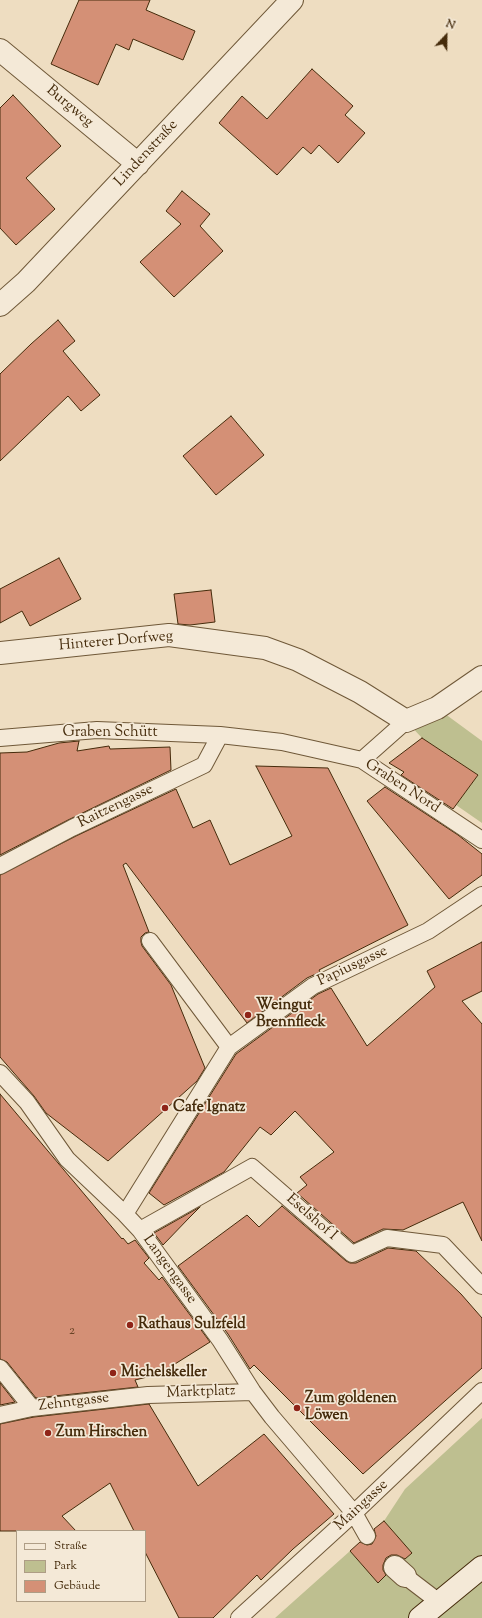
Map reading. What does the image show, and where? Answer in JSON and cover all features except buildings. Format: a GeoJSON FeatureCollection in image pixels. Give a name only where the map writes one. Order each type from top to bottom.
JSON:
{"type":"FeatureCollection","features":[{"type":"Feature","properties":{"kind":"street","name":"Lindenstraße"},"geometry":{"type":"LineString","coordinates":[[0,305],[26,282],[292,0]]}},
{"type":"Feature","properties":{"kind":"street","name":"Burgweg"},"geometry":{"type":"LineString","coordinates":[[0,50],[138,164]]}},
{"type":"Feature","properties":{"kind":"street","name":"Hinterer Dorfweg"},"geometry":{"type":"LineString","coordinates":[[0,653],[168,635],[265,648],[298,660],[360,692],[406,720]]}},
{"type":"Feature","properties":{"kind":"street"},"geometry":{"type":"LineString","coordinates":[[406,720],[437,708],[482,677]]}},
{"type":"Feature","properties":{"kind":"street"},"geometry":{"type":"LineString","coordinates":[[420,1618],[482,1567]]}},
{"type":"Feature","properties":{"kind":"lane"},"geometry":{"type":"LineString","coordinates":[[362,760],[406,720]]}},
{"type":"Feature","properties":{"kind":"lane","name":"Graben Schütt"},"geometry":{"type":"LineString","coordinates":[[0,738],[97,730],[220,735]]}},
{"type":"Feature","properties":{"kind":"lane","name":"Graben Nord"},"geometry":{"type":"LineString","coordinates":[[220,735],[282,742],[362,760],[482,840]]}},
{"type":"Feature","properties":{"kind":"lane","name":"Raitzengasse"},"geometry":{"type":"LineString","coordinates":[[0,866],[72,828],[204,765],[220,735]]}},
{"type":"Feature","properties":{"kind":"lane","name":"Papiusgasse"},"geometry":{"type":"LineString","coordinates":[[125,1214],[228,1047],[313,986],[428,931],[482,895]]}},
{"type":"Feature","properties":{"kind":"lane"},"geometry":{"type":"LineString","coordinates":[[150,941],[228,1047]]}},
{"type":"Feature","properties":{"kind":"lane","name":"Langengasse"},"geometry":{"type":"LineString","coordinates":[[0,1073],[27,1102],[67,1159],[140,1230],[220,1340],[253,1392],[272,1417],[354,1513],[367,1536]]}},
{"type":"Feature","properties":{"kind":"lane","name":"Eselshof I"},"geometry":{"type":"LineString","coordinates":[[140,1230],[252,1167],[352,1254],[387,1238],[443,1245],[482,1286]]}},
{"type":"Feature","properties":{"kind":"lane"},"geometry":{"type":"LineString","coordinates":[[0,1368],[32,1408]]}},
{"type":"Feature","properties":{"kind":"lane","name":"Maingasse"},"geometry":{"type":"LineString","coordinates":[[239,1618],[354,1513],[482,1391]]}},
{"type":"Feature","properties":{"kind":"lane","name":"Marktplatz"},"geometry":{"type":"LineString","coordinates":[[148,1395],[253,1392]]}},
{"type":"Feature","properties":{"kind":"lane","name":"Zehntgasse"},"geometry":{"type":"LineString","coordinates":[[0,1415],[32,1408],[148,1395]]}},
{"type":"Feature","properties":{"kind":"lane"},"geometry":{"type":"LineString","coordinates":[[400,1572],[439,1602]]}},
{"type":"Feature","properties":{"kind":"green space"},"geometry":{"type":"Polygon","coordinates":[[[437,708],[482,741],[482,823],[456,805],[478,775],[422,738],[406,721],[437,708]]]}},
{"type":"Feature","properties":{"kind":"green space"},"geometry":{"type":"Polygon","coordinates":[[[482,1418],[482,1618],[275,1618],[350,1551],[378,1582],[411,1553],[384,1521],[405,1489],[482,1418]]]}},
{"type":"Feature","properties":{"kind":"place","name":"Weingut Brennfleck"},"geometry":{"type":"Point","coordinates":[248,1015]}},
{"type":"Feature","properties":{"kind":"place","name":"Cafe Ignatz"},"geometry":{"type":"Point","coordinates":[165,1108]}},
{"type":"Feature","properties":{"kind":"place","name":"Rathaus Sulzfeld"},"geometry":{"type":"Point","coordinates":[130,1325]}},
{"type":"Feature","properties":{"kind":"place","name":"Michelskeller"},"geometry":{"type":"Point","coordinates":[113,1373]}},
{"type":"Feature","properties":{"kind":"place","name":"Zum goldenen Löwen"},"geometry":{"type":"Point","coordinates":[297,1408]}},
{"type":"Feature","properties":{"kind":"place","name":"Zum Hirschen"},"geometry":{"type":"Point","coordinates":[48,1433]}}]}
